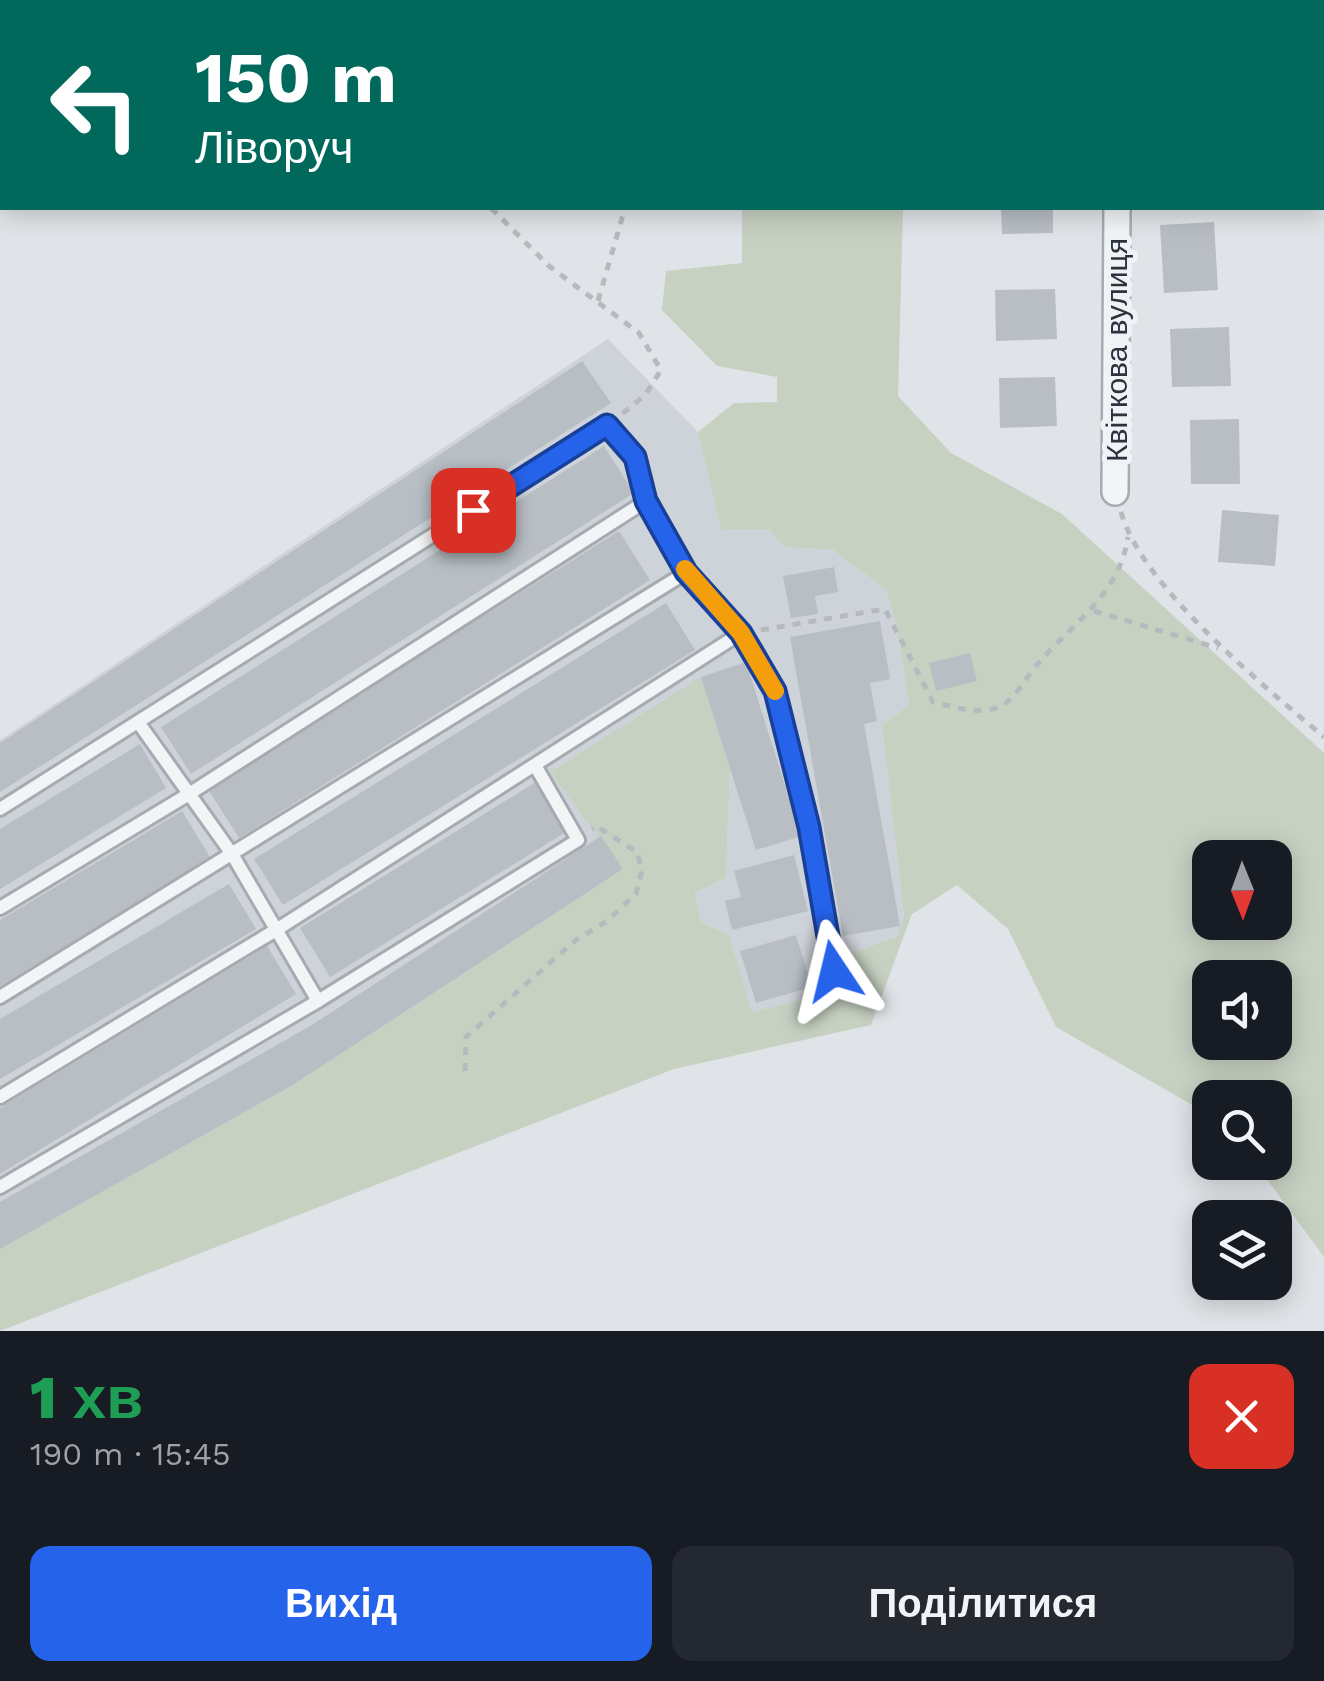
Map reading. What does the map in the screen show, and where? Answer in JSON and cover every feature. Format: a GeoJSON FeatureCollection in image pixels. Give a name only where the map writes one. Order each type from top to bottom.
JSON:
{"type":"FeatureCollection","features":[{"type":"Feature","properties":{"kind":"street","name":"Квіткова вулиця"},"geometry":{"type":"LineString","coordinates":[[1115,492],[1117,210]]}},
{"type":"Feature","properties":{"kind":"lane"},"geometry":{"type":"LineString","coordinates":[[0,810],[607,425],[635,457],[646,501],[686,572],[741,633],[775,691],[809,827],[834,971]]}},
{"type":"Feature","properties":{"kind":"lane"},"geometry":{"type":"LineString","coordinates":[[0,908],[189,794],[646,501]]}},
{"type":"Feature","properties":{"kind":"lane"},"geometry":{"type":"LineString","coordinates":[[0,997],[686,572]]}},
{"type":"Feature","properties":{"kind":"lane"},"geometry":{"type":"LineString","coordinates":[[0,1096],[276,930],[741,633]]}},
{"type":"Feature","properties":{"kind":"lane"},"geometry":{"type":"LineString","coordinates":[[138,722],[232,854],[318,1001]]}},
{"type":"Feature","properties":{"kind":"lane"},"geometry":{"type":"LineString","coordinates":[[0,1187],[318,1001],[578,840],[536,767]]}},
{"type":"Feature","properties":{"kind":"path"},"geometry":{"type":"LineString","coordinates":[[494,210],[549,266],[639,333],[662,370],[645,395],[607,425]]}},
{"type":"Feature","properties":{"kind":"path"},"geometry":{"type":"LineString","coordinates":[[598,302],[623,210]]}},
{"type":"Feature","properties":{"kind":"path"},"geometry":{"type":"LineString","coordinates":[[1115,492],[1128,537],[1220,649],[1324,738]]}},
{"type":"Feature","properties":{"kind":"path"},"geometry":{"type":"LineString","coordinates":[[741,633],[885,610],[933,702],[983,712],[1005,704],[1040,662],[1093,611],[1124,563],[1128,537]]}},
{"type":"Feature","properties":{"kind":"path"},"geometry":{"type":"LineString","coordinates":[[1093,611],[1220,649]]}},
{"type":"Feature","properties":{"kind":"path"},"geometry":{"type":"LineString","coordinates":[[465,1071],[466,1037],[576,940],[607,922],[636,894],[642,870],[637,852],[596,826]]}},
{"type":"Feature","properties":{"kind":"shaded area"},"geometry":{"type":"Polygon","coordinates":[[[608,339],[698,432],[721,530],[768,529],[784,547],[833,550],[886,588],[897,628],[909,705],[882,725],[904,916],[897,936],[849,954],[842,990],[752,1013],[729,935],[701,922],[695,893],[726,878],[730,768],[700,677],[601,836],[623,869],[293,1085],[0,1249],[0,740],[608,339]]]}},
{"type":"Feature","properties":{"kind":"green space"},"geometry":{"type":"Polygon","coordinates":[[[742,210],[903,210],[898,396],[951,453],[1062,514],[1324,753],[1324,1257],[1292,1213],[1292,1200],[1282,1200],[1267,1180],[1292,1180],[1292,1080],[1192,1080],[1192,1105],[1056,1027],[1008,929],[957,885],[912,914],[871,1025],[674,1069],[0,1331],[0,1249],[293,1085],[623,869],[550,772],[701,677],[730,768],[726,878],[695,893],[701,922],[729,935],[752,1012],[842,990],[849,954],[897,936],[904,916],[882,725],[909,705],[897,628],[886,589],[833,550],[784,547],[768,529],[721,530],[698,432],[734,403],[777,402],[777,377],[717,366],[662,310],[666,271],[742,263],[742,210]]]}},
{"type":"Feature","properties":{"kind":"building"},"geometry":{"type":"Polygon","coordinates":[[[1001,210],[1053,210],[1053,233],[1002,234],[1001,210]]]}},
{"type":"Feature","properties":{"kind":"building"},"geometry":{"type":"Polygon","coordinates":[[[1214,222],[1218,290],[1164,293],[1160,225],[1214,222]]]}},
{"type":"Feature","properties":{"kind":"building"},"geometry":{"type":"Polygon","coordinates":[[[1055,289],[1057,339],[996,341],[995,290],[1055,289]]]}},
{"type":"Feature","properties":{"kind":"building"},"geometry":{"type":"Polygon","coordinates":[[[1229,327],[1231,386],[1172,387],[1170,329],[1229,327]]]}},
{"type":"Feature","properties":{"kind":"building"},"geometry":{"type":"Polygon","coordinates":[[[582,361],[611,403],[0,792],[0,743],[582,361]]]}},
{"type":"Feature","properties":{"kind":"building"},"geometry":{"type":"Polygon","coordinates":[[[1055,377],[1057,426],[1000,428],[999,378],[1055,377]]]}},
{"type":"Feature","properties":{"kind":"building"},"geometry":{"type":"Polygon","coordinates":[[[1239,419],[1240,484],[1191,484],[1190,420],[1239,419]]]}},
{"type":"Feature","properties":{"kind":"building"},"geometry":{"type":"Polygon","coordinates":[[[604,446],[634,493],[191,774],[161,727],[604,446]]]}},
{"type":"Feature","properties":{"kind":"building"},"geometry":{"type":"Polygon","coordinates":[[[1222,510],[1279,515],[1275,566],[1218,562],[1222,510]]]}},
{"type":"Feature","properties":{"kind":"building"},"geometry":{"type":"Polygon","coordinates":[[[619,531],[650,580],[239,838],[208,789],[619,531]]]}},
{"type":"Feature","properties":{"kind":"building"},"geometry":{"type":"Polygon","coordinates":[[[834,567],[838,592],[815,596],[818,614],[791,618],[783,576],[834,567]]]}},
{"type":"Feature","properties":{"kind":"building"},"geometry":{"type":"Polygon","coordinates":[[[666,603],[695,650],[283,905],[254,859],[666,603]]]}},
{"type":"Feature","properties":{"kind":"building"},"geometry":{"type":"Polygon","coordinates":[[[880,621],[890,679],[870,683],[877,721],[864,724],[900,926],[843,936],[790,637],[880,621]]]}},
{"type":"Feature","properties":{"kind":"building"},"geometry":{"type":"Polygon","coordinates":[[[970,653],[977,681],[936,691],[929,663],[970,653]]]}},
{"type":"Feature","properties":{"kind":"building"},"geometry":{"type":"Polygon","coordinates":[[[746,662],[801,836],[756,850],[701,677],[746,662]]]}},
{"type":"Feature","properties":{"kind":"building"},"geometry":{"type":"Polygon","coordinates":[[[140,744],[166,788],[0,889],[0,829],[140,744]]]}},
{"type":"Feature","properties":{"kind":"building"},"geometry":{"type":"Polygon","coordinates":[[[536,782],[566,832],[330,977],[300,928],[536,782]]]}},
{"type":"Feature","properties":{"kind":"building"},"geometry":{"type":"Polygon","coordinates":[[[182,811],[211,859],[0,986],[0,920],[182,811]]]}},
{"type":"Feature","properties":{"kind":"building"},"geometry":{"type":"Polygon","coordinates":[[[601,836],[623,869],[293,1085],[0,1249],[0,1202],[312,1025],[601,836]]]}},
{"type":"Feature","properties":{"kind":"building"},"geometry":{"type":"Polygon","coordinates":[[[794,855],[808,911],[732,930],[725,901],[741,897],[734,871],[794,855]]]}},
{"type":"Feature","properties":{"kind":"building"},"geometry":{"type":"Polygon","coordinates":[[[229,884],[256,929],[0,1079],[0,1019],[229,884]]]}},
{"type":"Feature","properties":{"kind":"building"},"geometry":{"type":"Polygon","coordinates":[[[796,935],[812,987],[756,1003],[740,951],[796,935]]]}},
{"type":"Feature","properties":{"kind":"building"},"geometry":{"type":"Polygon","coordinates":[[[267,946],[296,994],[0,1174],[0,1108],[267,946]]]}},
{"type":"Feature","properties":{"kind":"slow traffic"},"geometry":{"type":"LineString","coordinates":[[685,569],[741,633],[775,691]]}},
{"type":"Feature","properties":{"kind":"route"},"geometry":{"type":"LineString","coordinates":[[473,510],[607,425],[635,457],[646,501],[686,572],[741,633],[775,691],[809,827],[834,971]]}}]}
